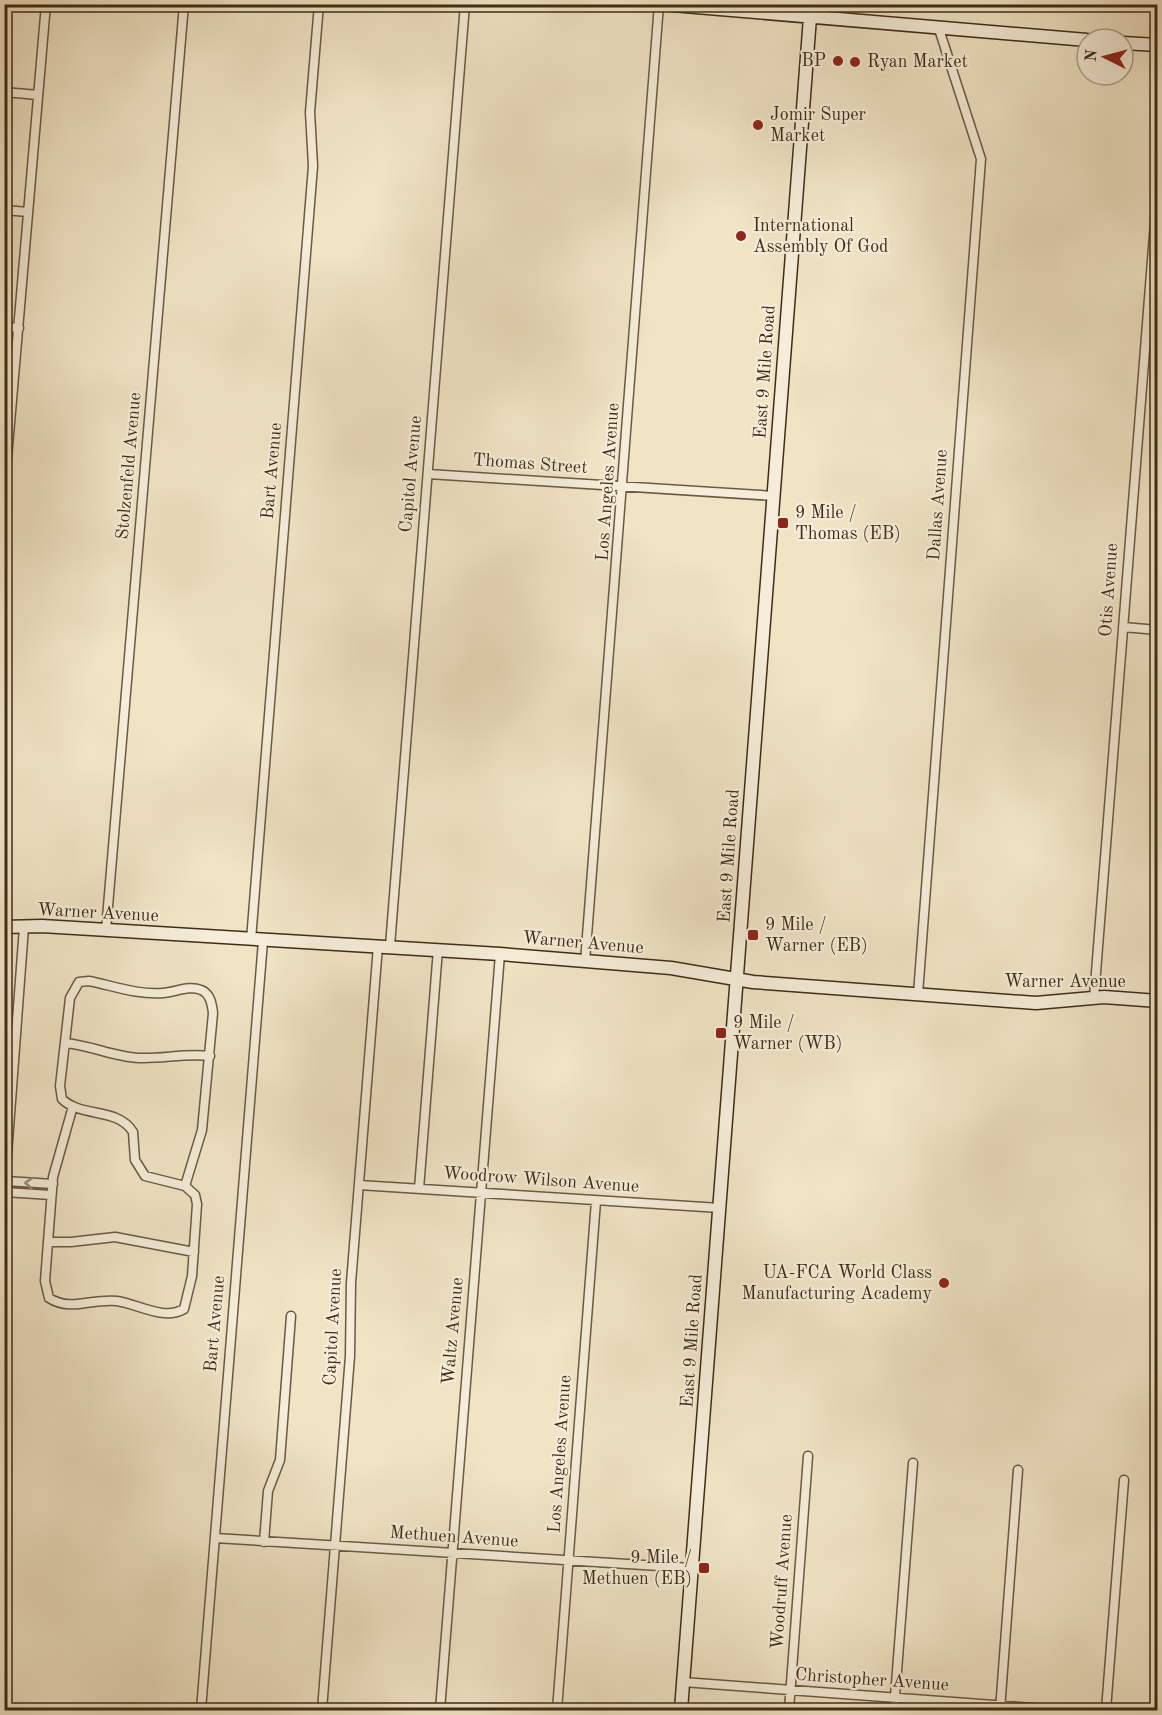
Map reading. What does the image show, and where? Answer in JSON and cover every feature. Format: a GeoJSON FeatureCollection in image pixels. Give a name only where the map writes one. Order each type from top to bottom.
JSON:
{"type":"FeatureCollection","features":[{"type":"Feature","properties":{"kind":"main road"},"geometry":{"type":"LineString","coordinates":[[660,4],[811,10],[938,26],[1075,39]]}},
{"type":"Feature","properties":{"kind":"main road","name":"East 9 Mile Road"},"geometry":{"type":"LineString","coordinates":[[681,1710],[811,10]]}},
{"type":"Feature","properties":{"kind":"main road"},"geometry":{"type":"LineString","coordinates":[[1135,44],[1158,45]]}},
{"type":"Feature","properties":{"kind":"main road","name":"Warner Avenue"},"geometry":{"type":"LineString","coordinates":[[4,927],[106,930],[438,949],[671,968],[738,979],[1035,1003],[1094,998],[1158,1001]]}},
{"type":"Feature","properties":{"kind":"street"},"geometry":{"type":"LineString","coordinates":[[4,493],[6,447],[46,4]]}},
{"type":"Feature","properties":{"kind":"street","name":"Stolzenfeld Avenue"},"geometry":{"type":"LineString","coordinates":[[106,930],[184,4]]}},
{"type":"Feature","properties":{"kind":"street","name":"Bart Avenue"},"geometry":{"type":"LineString","coordinates":[[201,1710],[313,166],[310,112],[319,4]]}},
{"type":"Feature","properties":{"kind":"street","name":"Capitol Avenue"},"geometry":{"type":"LineString","coordinates":[[322,1710],[350,1356],[351,1283],[359,1185],[428,474],[465,4]]}},
{"type":"Feature","properties":{"kind":"street","name":"Los Angeles Avenue"},"geometry":{"type":"LineString","coordinates":[[585,962],[624,487],[660,4]]}},
{"type":"Feature","properties":{"kind":"street","name":"Dallas Avenue"},"geometry":{"type":"LineString","coordinates":[[918,994],[981,159],[938,26]]}},
{"type":"Feature","properties":{"kind":"street"},"geometry":{"type":"LineString","coordinates":[[4,92],[38,95]]}},
{"type":"Feature","properties":{"kind":"street","name":"Otis Avenue"},"geometry":{"type":"LineString","coordinates":[[1094,998],[1158,184]]}},
{"type":"Feature","properties":{"kind":"street"},"geometry":{"type":"LineString","coordinates":[[4,210],[28,212]]}},
{"type":"Feature","properties":{"kind":"street"},"geometry":{"type":"LineString","coordinates":[[4,327],[18,328]]}},
{"type":"Feature","properties":{"kind":"street","name":"Thomas Street"},"geometry":{"type":"LineString","coordinates":[[428,474],[774,496]]}},
{"type":"Feature","properties":{"kind":"street"},"geometry":{"type":"LineString","coordinates":[[1123,627],[1158,630]]}},
{"type":"Feature","properties":{"kind":"street"},"geometry":{"type":"LineString","coordinates":[[24,927],[6,1138],[5,1193],[51,1195]]}},
{"type":"Feature","properties":{"kind":"street"},"geometry":{"type":"LineString","coordinates":[[419,1189],[438,949]]}},
{"type":"Feature","properties":{"kind":"street","name":"Waltz Avenue"},"geometry":{"type":"LineString","coordinates":[[440,1710],[500,954]]}},
{"type":"Feature","properties":{"kind":"street"},"geometry":{"type":"LineString","coordinates":[[73,1106],[56,1161],[51,1195],[45,1281],[49,1298],[70,1306],[104,1300],[116,1301],[167,1314],[176,1314],[184,1309],[190,1287],[197,1204],[195,1195],[184,1186],[145,1176],[135,1160],[133,1132],[121,1120],[66,1103],[60,1093],[70,998],[79,982],[89,981],[122,990],[154,993],[187,988],[203,990],[209,996],[213,1013],[210,1056],[202,1130],[184,1186]]}},
{"type":"Feature","properties":{"kind":"street"},"geometry":{"type":"LineString","coordinates":[[4,1033],[16,1034]]}},
{"type":"Feature","properties":{"kind":"street"},"geometry":{"type":"LineString","coordinates":[[65,1042],[83,1044],[128,1057],[187,1054],[210,1056]]}},
{"type":"Feature","properties":{"kind":"street"},"geometry":{"type":"LineString","coordinates":[[6,1181],[53,1184]]}},
{"type":"Feature","properties":{"kind":"street","name":"Woodrow Wilson Avenue"},"geometry":{"type":"LineString","coordinates":[[359,1185],[720,1208]]}},
{"type":"Feature","properties":{"kind":"street","name":"Los Angeles Avenue"},"geometry":{"type":"LineString","coordinates":[[557,1710],[596,1201]]}},
{"type":"Feature","properties":{"kind":"street"},"geometry":{"type":"LineString","coordinates":[[48,1242],[115,1237],[194,1252]]}},
{"type":"Feature","properties":{"kind":"street"},"geometry":{"type":"LineString","coordinates":[[264,1542],[268,1491],[280,1460],[291,1316]]}},
{"type":"Feature","properties":{"kind":"street","name":"Woodruff Avenue"},"geometry":{"type":"LineString","coordinates":[[789,1710],[808,1456]]}},
{"type":"Feature","properties":{"kind":"street"},"geometry":{"type":"LineString","coordinates":[[894,1710],[913,1463]]}},
{"type":"Feature","properties":{"kind":"street"},"geometry":{"type":"LineString","coordinates":[[1000,1708],[1018,1470]]}},
{"type":"Feature","properties":{"kind":"street"},"geometry":{"type":"LineString","coordinates":[[1106,1710],[1124,1480]]}},
{"type":"Feature","properties":{"kind":"street","name":"Methuen Avenue"},"geometry":{"type":"LineString","coordinates":[[215,1538],[691,1568]]}},
{"type":"Feature","properties":{"kind":"street","name":"Christopher Avenue"},"geometry":{"type":"LineString","coordinates":[[683,1682],[1000,1708],[1060,1710]]}},
{"type":"Feature","properties":{"kind":"place","name":"BP"},"geometry":{"type":"Point","coordinates":[838,61]}},
{"type":"Feature","properties":{"kind":"place","name":"Ryan Market"},"geometry":{"type":"Point","coordinates":[855,62]}},
{"type":"Feature","properties":{"kind":"place","name":"Jomir Super Market"},"geometry":{"type":"Point","coordinates":[758,125]}},
{"type":"Feature","properties":{"kind":"place","name":"International Assembly Of God"},"geometry":{"type":"Point","coordinates":[741,236]}},
{"type":"Feature","properties":{"kind":"place","name":"9 Mile / Thomas (EB)"},"geometry":{"type":"Point","coordinates":[783,523]}},
{"type":"Feature","properties":{"kind":"place","name":"9 Mile / Warner (EB)"},"geometry":{"type":"Point","coordinates":[753,935]}},
{"type":"Feature","properties":{"kind":"place","name":"9 Mile / Warner (WB)"},"geometry":{"type":"Point","coordinates":[721,1033]}},
{"type":"Feature","properties":{"kind":"place","name":"UA-FCA World Class Manufacturing Academy"},"geometry":{"type":"Point","coordinates":[944,1283]}},
{"type":"Feature","properties":{"kind":"place","name":"9 Mile / Methuen (EB)"},"geometry":{"type":"Point","coordinates":[704,1568]}}]}
